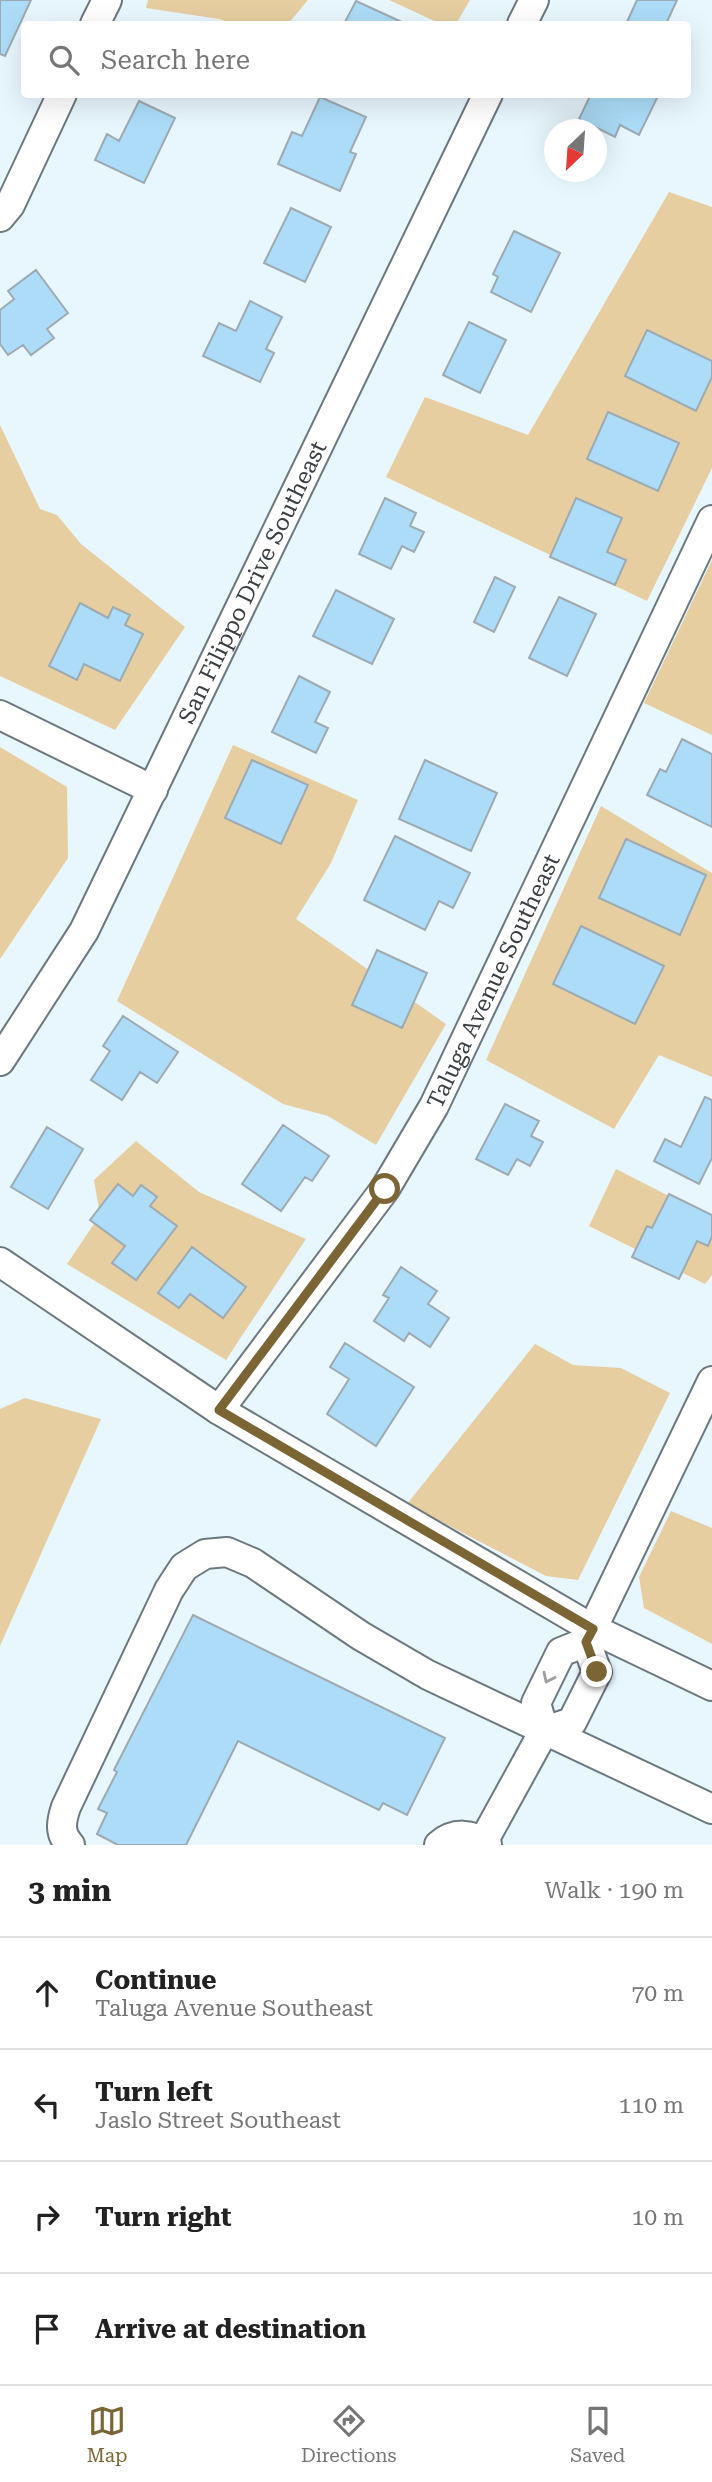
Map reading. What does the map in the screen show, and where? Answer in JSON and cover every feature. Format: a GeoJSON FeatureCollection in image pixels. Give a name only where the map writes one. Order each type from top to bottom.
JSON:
{"type":"FeatureCollection","features":[{"type":"Feature","properties":{"kind":"street"},"geometry":{"type":"LineString","coordinates":[[96,21],[107,0]]}},
{"type":"Feature","properties":{"kind":"street"},"geometry":{"type":"LineString","coordinates":[[524,21],[534,0]]}},
{"type":"Feature","properties":{"kind":"street"},"geometry":{"type":"LineString","coordinates":[[0,216],[10,205],[60,98]]}},
{"type":"Feature","properties":{"kind":"street","name":"San Filippo Drive Southeast"},"geometry":{"type":"LineString","coordinates":[[0,1061],[84,931],[486,98]]}},
{"type":"Feature","properties":{"kind":"street","name":"Taluga Avenue Southeast"},"geometry":{"type":"LineString","coordinates":[[219,1410],[385,1189],[434,1106],[712,520]]}},
{"type":"Feature","properties":{"kind":"street"},"geometry":{"type":"LineString","coordinates":[[0,715],[153,790]]}},
{"type":"Feature","properties":{"kind":"street"},"geometry":{"type":"LineString","coordinates":[[0,1262],[219,1410],[589,1636],[712,1686]]}},
{"type":"Feature","properties":{"kind":"street"},"geometry":{"type":"LineString","coordinates":[[439,1845],[453,1836],[464,1835],[485,1843],[544,1731],[536,1703],[561,1653],[589,1636],[712,1381]]}},
{"type":"Feature","properties":{"kind":"street"},"geometry":{"type":"LineString","coordinates":[[70,1845],[64,1838],[61,1823],[66,1807],[169,1590],[184,1567],[205,1553],[227,1552],[253,1563],[361,1636],[439,1681],[712,1809]]}},
{"type":"Feature","properties":{"kind":"street"},"geometry":{"type":"LineString","coordinates":[[544,1731],[572,1722],[597,1672],[589,1636]]}},
{"type":"Feature","properties":{"kind":"shaded area"},"geometry":{"type":"Polygon","coordinates":[[[148,0],[308,0],[290,21],[225,21],[146,8],[148,0]]]}},
{"type":"Feature","properties":{"kind":"shaded area"},"geometry":{"type":"Polygon","coordinates":[[[389,0],[470,0],[458,21],[434,21],[389,0]]]}},
{"type":"Feature","properties":{"kind":"shaded area"},"geometry":{"type":"Polygon","coordinates":[[[669,192],[712,207],[712,468],[647,601],[386,477],[425,397],[528,435],[669,192]]]}},
{"type":"Feature","properties":{"kind":"shaded area"},"geometry":{"type":"Polygon","coordinates":[[[0,425],[40,509],[57,515],[81,544],[185,627],[115,730],[0,676],[0,425]]]}},
{"type":"Feature","properties":{"kind":"shaded area"},"geometry":{"type":"Polygon","coordinates":[[[712,560],[712,735],[644,703],[712,560]]]}},
{"type":"Feature","properties":{"kind":"shaded area"},"geometry":{"type":"Polygon","coordinates":[[[233,745],[358,800],[331,863],[296,919],[446,1024],[376,1145],[328,1116],[283,1104],[117,1001],[233,745]]]}},
{"type":"Feature","properties":{"kind":"shaded area"},"geometry":{"type":"Polygon","coordinates":[[[0,747],[67,787],[68,858],[0,959],[0,747]]]}},
{"type":"Feature","properties":{"kind":"shaded area"},"geometry":{"type":"Polygon","coordinates":[[[601,806],[712,873],[712,1077],[659,1055],[614,1129],[486,1060],[601,806]]]}},
{"type":"Feature","properties":{"kind":"shaded area"},"geometry":{"type":"Polygon","coordinates":[[[136,1141],[199,1192],[306,1239],[226,1360],[67,1264],[100,1215],[94,1180],[136,1141]]]}},
{"type":"Feature","properties":{"kind":"shaded area"},"geometry":{"type":"Polygon","coordinates":[[[616,1169],[712,1218],[712,1275],[705,1284],[589,1226],[616,1169]]]}},
{"type":"Feature","properties":{"kind":"shaded area"},"geometry":{"type":"Polygon","coordinates":[[[535,1344],[573,1365],[621,1368],[670,1393],[578,1580],[546,1576],[407,1504],[535,1344]]]}},
{"type":"Feature","properties":{"kind":"shaded area"},"geometry":{"type":"Polygon","coordinates":[[[25,1398],[101,1419],[0,1646],[0,1409],[25,1398]]]}},
{"type":"Feature","properties":{"kind":"shaded area"},"geometry":{"type":"Polygon","coordinates":[[[671,1511],[712,1528],[712,1644],[644,1608],[639,1577],[671,1511]]]}},
{"type":"Feature","properties":{"kind":"building"},"geometry":{"type":"Polygon","coordinates":[[[0,0],[31,0],[5,56],[0,54],[0,0]]]}},
{"type":"Feature","properties":{"kind":"building"},"geometry":{"type":"Polygon","coordinates":[[[637,0],[677,0],[667,21],[627,21],[637,0]]]}},
{"type":"Feature","properties":{"kind":"building"},"geometry":{"type":"Polygon","coordinates":[[[356,1],[399,21],[346,21],[356,1]]]}},
{"type":"Feature","properties":{"kind":"building"},"geometry":{"type":"Polygon","coordinates":[[[320,98],[366,117],[350,152],[356,154],[340,191],[278,164],[292,132],[302,136],[320,98]]]}},
{"type":"Feature","properties":{"kind":"building"},"geometry":{"type":"Polygon","coordinates":[[[589,98],[657,98],[639,135],[620,125],[615,137],[607,133],[607,119],[579,119],[589,98]]]}},
{"type":"Feature","properties":{"kind":"building"},"geometry":{"type":"Polygon","coordinates":[[[139,101],[175,118],[144,183],[95,160],[107,134],[119,141],[139,101]]]}},
{"type":"Feature","properties":{"kind":"building"},"geometry":{"type":"Polygon","coordinates":[[[291,208],[331,227],[305,282],[264,263],[291,208]]]}},
{"type":"Feature","properties":{"kind":"building"},"geometry":{"type":"Polygon","coordinates":[[[514,231],[560,253],[531,312],[491,292],[498,277],[493,274],[514,231]]]}},
{"type":"Feature","properties":{"kind":"building"},"geometry":{"type":"Polygon","coordinates":[[[36,270],[68,313],[47,329],[54,338],[31,355],[23,345],[8,355],[0,344],[0,310],[14,299],[8,291],[36,270]]]}},
{"type":"Feature","properties":{"kind":"building"},"geometry":{"type":"Polygon","coordinates":[[[250,301],[282,317],[266,349],[274,353],[260,382],[203,356],[219,323],[236,331],[250,301]]]}},
{"type":"Feature","properties":{"kind":"building"},"geometry":{"type":"Polygon","coordinates":[[[469,322],[506,340],[480,393],[443,375],[469,322]]]}},
{"type":"Feature","properties":{"kind":"building"},"geometry":{"type":"Polygon","coordinates":[[[647,330],[712,361],[712,377],[696,411],[625,376],[647,330]]]}},
{"type":"Feature","properties":{"kind":"building"},"geometry":{"type":"Polygon","coordinates":[[[608,412],[679,443],[658,491],[587,459],[608,412]]]}},
{"type":"Feature","properties":{"kind":"building"},"geometry":{"type":"Polygon","coordinates":[[[385,498],[416,513],[410,526],[424,532],[414,552],[402,546],[391,569],[359,554],[385,498]]]}},
{"type":"Feature","properties":{"kind":"building"},"geometry":{"type":"Polygon","coordinates":[[[576,498],[622,518],[607,552],[626,560],[615,585],[550,557],[576,498]]]}},
{"type":"Feature","properties":{"kind":"building"},"geometry":{"type":"Polygon","coordinates":[[[495,577],[515,587],[494,632],[474,622],[495,577]]]}},
{"type":"Feature","properties":{"kind":"building"},"geometry":{"type":"Polygon","coordinates":[[[336,590],[394,619],[372,664],[313,636],[336,590]]]}},
{"type":"Feature","properties":{"kind":"building"},"geometry":{"type":"Polygon","coordinates":[[[559,597],[596,614],[567,676],[529,658],[559,597]]]}},
{"type":"Feature","properties":{"kind":"building"},"geometry":{"type":"Polygon","coordinates":[[[80,603],[108,618],[113,607],[130,615],[125,625],[143,634],[120,681],[84,664],[77,680],[49,666],[80,603]]]}},
{"type":"Feature","properties":{"kind":"building"},"geometry":{"type":"Polygon","coordinates":[[[299,676],[330,692],[315,722],[328,728],[316,753],[272,732],[299,676]]]}},
{"type":"Feature","properties":{"kind":"building"},"geometry":{"type":"Polygon","coordinates":[[[682,739],[712,754],[712,827],[647,795],[660,769],[666,772],[682,739]]]}},
{"type":"Feature","properties":{"kind":"building"},"geometry":{"type":"Polygon","coordinates":[[[252,760],[308,785],[281,844],[225,818],[252,760]]]}},
{"type":"Feature","properties":{"kind":"building"},"geometry":{"type":"Polygon","coordinates":[[[425,760],[497,793],[471,851],[399,819],[425,760]]]}},
{"type":"Feature","properties":{"kind":"building"},"geometry":{"type":"Polygon","coordinates":[[[395,836],[470,873],[453,908],[439,901],[425,930],[364,900],[395,836]]]}},
{"type":"Feature","properties":{"kind":"building"},"geometry":{"type":"Polygon","coordinates":[[[626,839],[706,875],[680,935],[599,898],[626,839]]]}},
{"type":"Feature","properties":{"kind":"building"},"geometry":{"type":"Polygon","coordinates":[[[581,926],[664,966],[635,1024],[553,984],[581,926]]]}},
{"type":"Feature","properties":{"kind":"building"},"geometry":{"type":"Polygon","coordinates":[[[377,950],[427,973],[402,1028],[352,1005],[377,950]]]}},
{"type":"Feature","properties":{"kind":"building"},"geometry":{"type":"Polygon","coordinates":[[[123,1016],[178,1052],[157,1083],[140,1072],[122,1100],[91,1080],[110,1051],[103,1046],[123,1016]]]}},
{"type":"Feature","properties":{"kind":"building"},"geometry":{"type":"Polygon","coordinates":[[[705,1097],[712,1100],[712,1158],[699,1184],[654,1161],[665,1139],[681,1147],[705,1097]]]}},
{"type":"Feature","properties":{"kind":"building"},"geometry":{"type":"Polygon","coordinates":[[[505,1104],[539,1121],[531,1136],[543,1142],[530,1166],[517,1159],[508,1175],[476,1159],[505,1104]]]}},
{"type":"Feature","properties":{"kind":"building"},"geometry":{"type":"Polygon","coordinates":[[[283,1125],[329,1156],[312,1181],[305,1177],[281,1211],[242,1184],[283,1125]]]}},
{"type":"Feature","properties":{"kind":"building"},"geometry":{"type":"Polygon","coordinates":[[[47,1127],[83,1149],[48,1209],[11,1187],[47,1127]]]}},
{"type":"Feature","properties":{"kind":"building"},"geometry":{"type":"Polygon","coordinates":[[[118,1184],[133,1196],[141,1185],[157,1197],[150,1206],[177,1226],[136,1280],[112,1263],[125,1246],[90,1220],[118,1184]]]}},
{"type":"Feature","properties":{"kind":"building"},"geometry":{"type":"Polygon","coordinates":[[[669,1194],[712,1215],[712,1236],[708,1246],[697,1241],[679,1279],[632,1257],[647,1226],[652,1228],[669,1194]]]}},
{"type":"Feature","properties":{"kind":"building"},"geometry":{"type":"Polygon","coordinates":[[[192,1247],[246,1287],[223,1318],[190,1294],[179,1308],[158,1293],[192,1247]]]}},
{"type":"Feature","properties":{"kind":"building"},"geometry":{"type":"Polygon","coordinates":[[[401,1267],[437,1291],[428,1304],[449,1318],[430,1347],[409,1333],[404,1341],[374,1321],[389,1298],[383,1295],[401,1267]]]}},
{"type":"Feature","properties":{"kind":"building"},"geometry":{"type":"Polygon","coordinates":[[[345,1343],[414,1387],[376,1446],[327,1414],[349,1379],[330,1367],[345,1343]]]}},
{"type":"Feature","properties":{"kind":"building"},"geometry":{"type":"Polygon","coordinates":[[[193,1615],[445,1738],[407,1815],[383,1803],[379,1810],[238,1741],[186,1845],[118,1845],[97,1834],[107,1813],[98,1809],[117,1772],[114,1770],[193,1615]]]}},
{"type":"Feature","properties":{"kind":"route"},"geometry":{"type":"LineString","coordinates":[[385,1189],[219,1410],[593,1629],[586,1642],[597,1672]]}}]}
